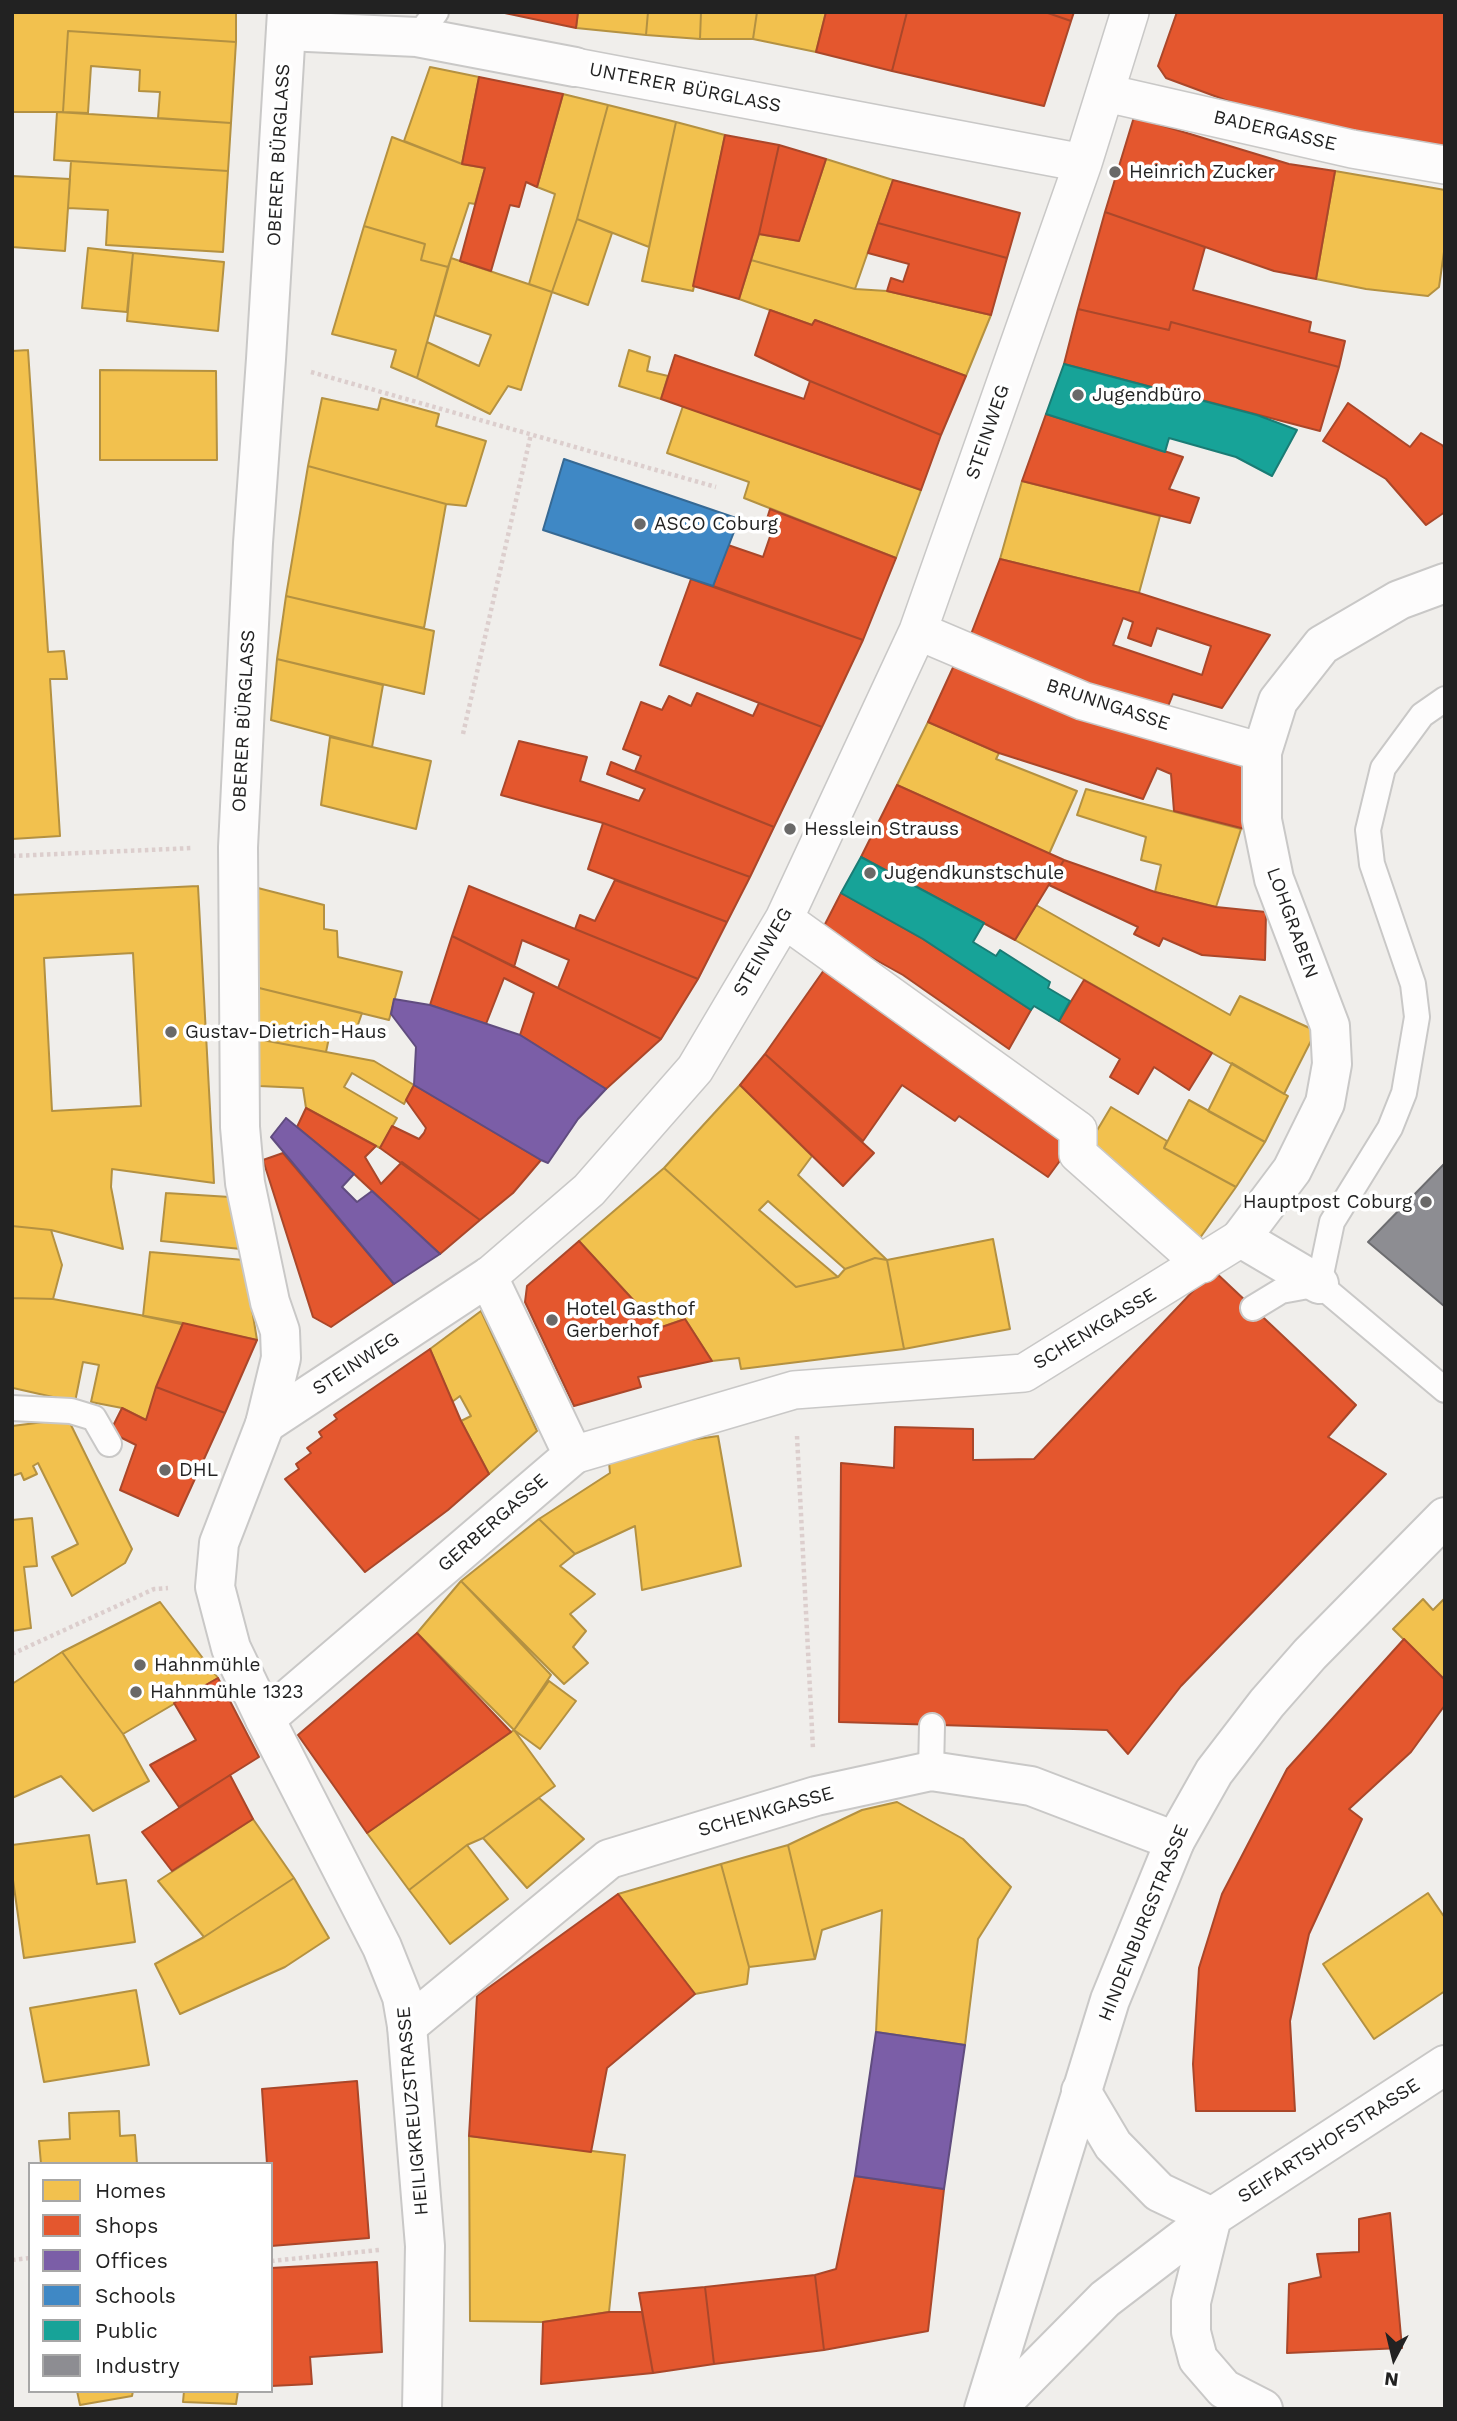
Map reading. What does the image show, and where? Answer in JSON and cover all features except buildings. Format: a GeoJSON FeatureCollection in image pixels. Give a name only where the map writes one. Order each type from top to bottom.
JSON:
{"type":"FeatureCollection","features":[{"type":"Feature","properties":{"kind":"street","name":"STEINWEG"},"geometry":{"type":"LineString","coordinates":[[265,1424],[488,1277],[589,1190],[695,1069],[784,919],[918,631],[1083,163],[1130,12]]}},
{"type":"Feature","properties":{"kind":"street","name":"UNTERER BÜRGLASS"},"geometry":{"type":"LineString","coordinates":[[286,22],[426,24],[575,67],[1083,163]]}},
{"type":"Feature","properties":{"kind":"street","name":"OBERER BÜRGLASS"},"geometry":{"type":"LineString","coordinates":[[265,1424],[281,1358],[280,1331],[270,1302],[245,1182],[240,1127],[238,846],[253,543],[286,22]]}},
{"type":"Feature","properties":{"kind":"street","name":"BADERGASSE"},"geometry":{"type":"LineString","coordinates":[[1106,93],[1352,149],[1445,164]]}},
{"type":"Feature","properties":{"kind":"street","name":"LOHGRABEN"},"geometry":{"type":"LineString","coordinates":[[1241,1238],[1292,1170],[1325,1103],[1332,1064],[1330,1026],[1274,879],[1262,820],[1262,752],[1278,701],[1322,645],[1399,600],[1445,583]]}},
{"type":"Feature","properties":{"kind":"street","name":"BRUNNGASSE"},"geometry":{"type":"LineString","coordinates":[[918,631],[1083,701],[1262,752]]}},
{"type":"Feature","properties":{"kind":"street"},"geometry":{"type":"LineString","coordinates":[[784,919],[1078,1129],[1078,1154],[1202,1264]]}},
{"type":"Feature","properties":{"kind":"street"},"geometry":{"type":"LineString","coordinates":[[1241,1238],[1319,1284]]}},
{"type":"Feature","properties":{"kind":"street","name":"SCHENKGASSE"},"geometry":{"type":"LineString","coordinates":[[573,1455],[794,1390],[1024,1373],[1241,1238]]}},
{"type":"Feature","properties":{"kind":"street"},"geometry":{"type":"LineString","coordinates":[[488,1277],[573,1455]]}},
{"type":"Feature","properties":{"kind":"street"},"geometry":{"type":"LineString","coordinates":[[265,1424],[219,1542],[215,1587],[231,1648],[265,1719]]}},
{"type":"Feature","properties":{"kind":"street","name":"GERBERGASSE"},"geometry":{"type":"LineString","coordinates":[[265,1719],[573,1455]]}},
{"type":"Feature","properties":{"kind":"street","name":"HINDENBURGSTRASSE"},"geometry":{"type":"LineString","coordinates":[[984,2409],[1110,2000],[1175,1841],[1214,1772],[1267,1703],[1310,1654],[1445,1517]]}},
{"type":"Feature","properties":{"kind":"street","name":"HEILIGKREUZSTRASSE"},"geometry":{"type":"LineString","coordinates":[[265,1719],[382,1947],[402,1997],[407,2026],[425,2246],[422,2409]]}},
{"type":"Feature","properties":{"kind":"street","name":"SCHENKGASSE"},"geometry":{"type":"LineString","coordinates":[[407,2026],[609,1859],[816,1796],[931,1771],[1031,1786],[1175,1841]]}},
{"type":"Feature","properties":{"kind":"street","name":"SEIFARTSHOFSTRASSE"},"geometry":{"type":"LineString","coordinates":[[996,2409],[1105,2299],[1212,2217],[1445,2065]]}},
{"type":"Feature","properties":{"kind":"street"},"geometry":{"type":"LineString","coordinates":[[1081,2091],[1113,2146],[1159,2192],[1212,2217],[1191,2302],[1191,2332],[1198,2359],[1224,2389],[1263,2409]]}},
{"type":"Feature","properties":{"kind":"lane"},"geometry":{"type":"LineString","coordinates":[[1319,1284],[1332,1222],[1390,1128],[1404,1093],[1417,1017],[1413,984],[1372,864],[1367,830],[1383,768],[1422,715],[1445,699]]}},
{"type":"Feature","properties":{"kind":"lane"},"geometry":{"type":"LineString","coordinates":[[1253,1308],[1281,1291],[1319,1284],[1441,1379]]}},
{"type":"Feature","properties":{"kind":"lane"},"geometry":{"type":"LineString","coordinates":[[12,1408],[71,1411],[94,1418],[109,1444]]}},
{"type":"Feature","properties":{"kind":"lane"},"geometry":{"type":"LineString","coordinates":[[931,1771],[932,1726]]}},
{"type":"Feature","properties":{"kind":"path"},"geometry":{"type":"LineString","coordinates":[[266,359],[716,487]]}},
{"type":"Feature","properties":{"kind":"path"},"geometry":{"type":"LineString","coordinates":[[463,734],[531,434]]}},
{"type":"Feature","properties":{"kind":"path"},"geometry":{"type":"LineString","coordinates":[[12,856],[238,846]]}},
{"type":"Feature","properties":{"kind":"path"},"geometry":{"type":"LineString","coordinates":[[794,1390],[816,1796]]}},
{"type":"Feature","properties":{"kind":"path"},"geometry":{"type":"LineString","coordinates":[[12,1654],[154,1589],[215,1587]]}},
{"type":"Feature","properties":{"kind":"path"},"geometry":{"type":"LineString","coordinates":[[273,2261],[425,2246]]}},
{"type":"Feature","properties":{"kind":"place","name":"Heinrich Zucker"},"geometry":{"type":"Point","coordinates":[1115,172]}},
{"type":"Feature","properties":{"kind":"place","name":"Jugendbüro"},"geometry":{"type":"Point","coordinates":[1078,395]}},
{"type":"Feature","properties":{"kind":"place","name":"ASCO Coburg"},"geometry":{"type":"Point","coordinates":[640,524]}},
{"type":"Feature","properties":{"kind":"place","name":"Hesslein Strauss"},"geometry":{"type":"Point","coordinates":[790,829]}},
{"type":"Feature","properties":{"kind":"place","name":"Jugendkunstschule"},"geometry":{"type":"Point","coordinates":[870,873]}},
{"type":"Feature","properties":{"kind":"place","name":"Gustav-Dietrich-Haus"},"geometry":{"type":"Point","coordinates":[171,1032]}},
{"type":"Feature","properties":{"kind":"place","name":"Hauptpost Coburg"},"geometry":{"type":"Point","coordinates":[1426,1202]}},
{"type":"Feature","properties":{"kind":"place","name":"Hotel Gasthof Gerberhof"},"geometry":{"type":"Point","coordinates":[552,1320]}},
{"type":"Feature","properties":{"kind":"place","name":"DHL"},"geometry":{"type":"Point","coordinates":[165,1470]}},
{"type":"Feature","properties":{"kind":"place","name":"Hahnmühle"},"geometry":{"type":"Point","coordinates":[140,1665]}},
{"type":"Feature","properties":{"kind":"place","name":"Hahnmühle 1323"},"geometry":{"type":"Point","coordinates":[136,1692]}}]}
